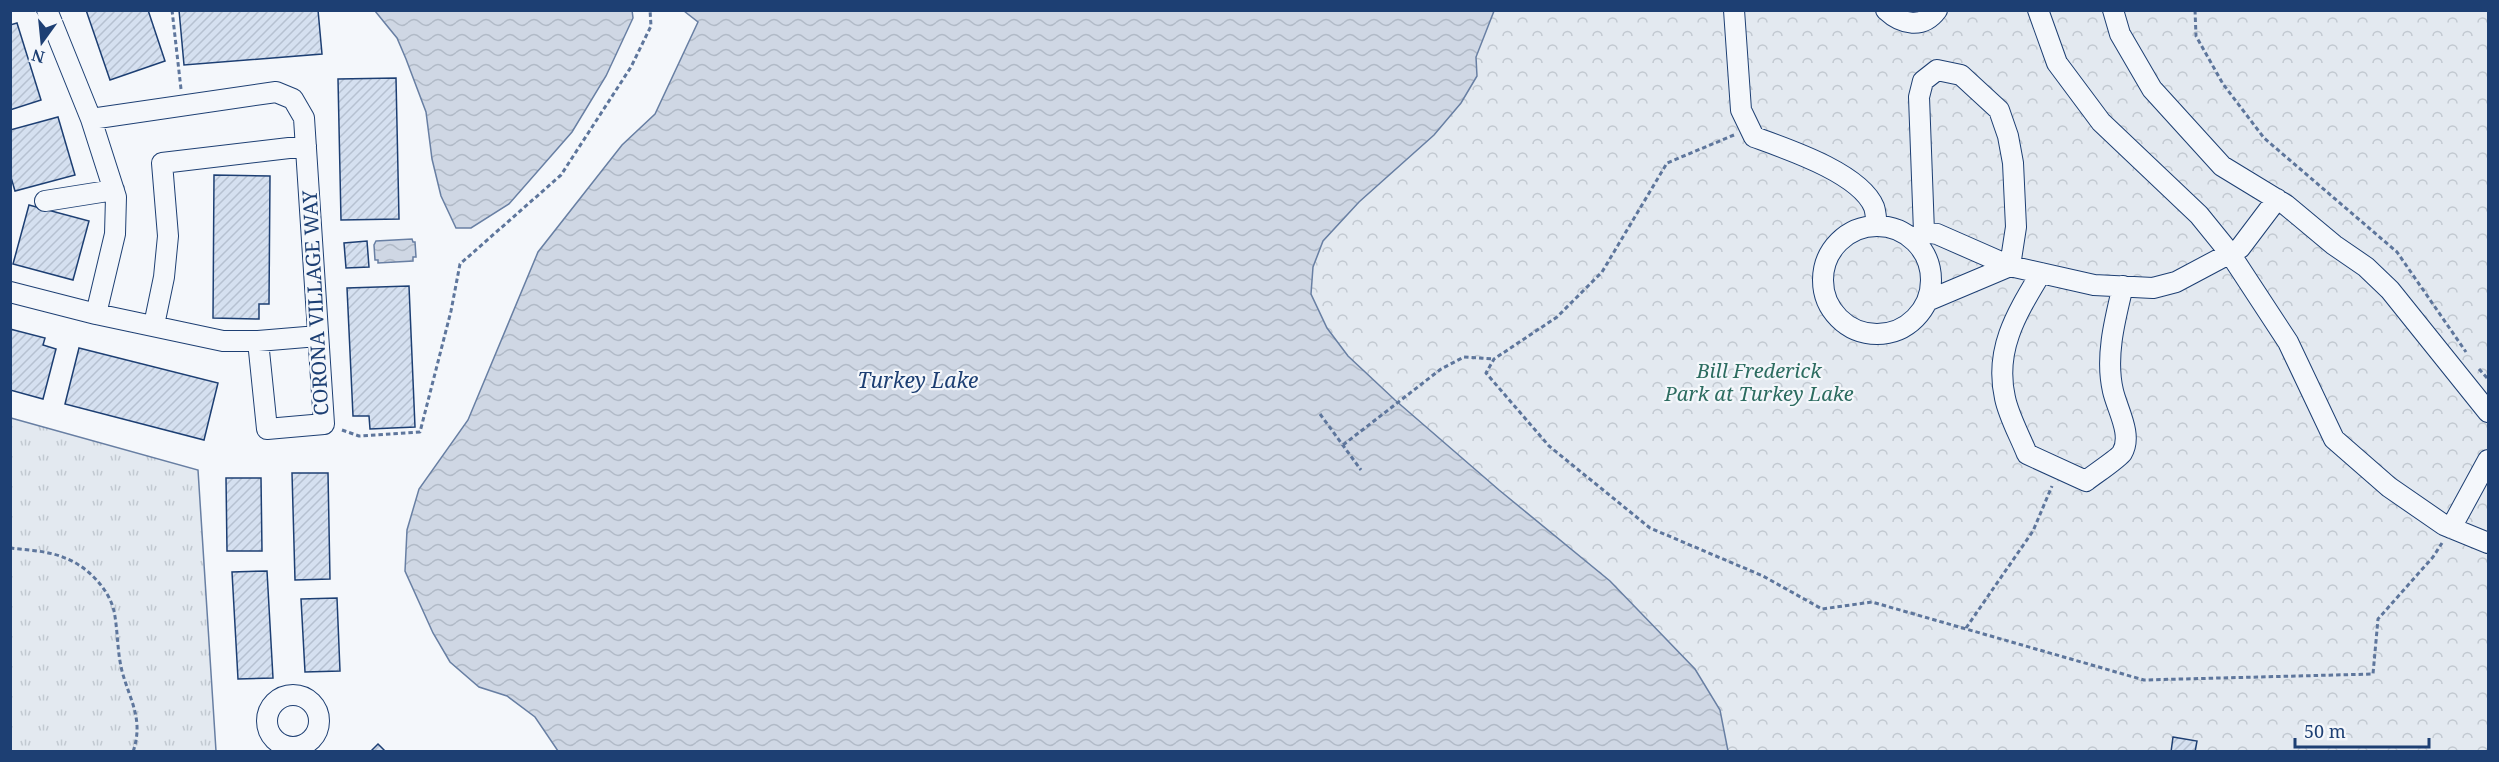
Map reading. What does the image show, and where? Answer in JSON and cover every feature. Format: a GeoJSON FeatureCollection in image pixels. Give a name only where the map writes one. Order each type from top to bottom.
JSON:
{"type":"FeatureCollection","features":[{"type":"Feature","properties":{"kind":"lane"},"geometry":{"type":"LineString","coordinates":[[47,10],[91,119],[116,197],[116,234],[96,314]]}},
{"type":"Feature","properties":{"kind":"lane"},"geometry":{"type":"LineString","coordinates":[[1734,10],[1741,110],[1754,137],[1840,173],[1863,192],[1873,206],[1877,226]]}},
{"type":"Feature","properties":{"kind":"lane"},"geometry":{"type":"LineString","coordinates":[[1886,10],[1911,24],[1929,21],[1937,10]]}},
{"type":"Feature","properties":{"kind":"lane"},"geometry":{"type":"LineString","coordinates":[[2038,10],[2057,63],[2101,122],[2199,215],[2229,252],[2288,342],[2334,439],[2389,487],[2451,528],[2488,543]]}},
{"type":"Feature","properties":{"kind":"lane"},"geometry":{"type":"LineString","coordinates":[[2113,10],[2120,34],[2152,89],[2222,166],[2277,199],[2334,245],[2366,267],[2390,291],[2488,412]]}},
{"type":"Feature","properties":{"kind":"lane"},"geometry":{"type":"LineString","coordinates":[[2010,266],[2016,227],[2013,164],[2008,136],[1999,110],[1961,75],[1937,70],[1923,81],[1918,98],[1919,236],[1931,274],[1927,301],[1921,312],[1905,327],[1892,333],[1868,334],[1846,326],[1833,314],[1822,288],[1822,270],[1826,256],[1836,242],[1862,227],[1882,225],[1919,236],[1937,234],[2010,266],[2094,285],[2153,288],[2176,282],[2240,248],[2277,199]]}},
{"type":"Feature","properties":{"kind":"lane","name":"CORONA VILLAGE WAY"},"geometry":{"type":"LineString","coordinates":[[91,119],[276,92],[293,99],[304,118],[324,424],[267,429],[258,341]]}},
{"type":"Feature","properties":{"kind":"lane"},"geometry":{"type":"LineString","coordinates":[[153,325],[164,277],[168,236],[162,163],[306,146]]}},
{"type":"Feature","properties":{"kind":"lane"},"geometry":{"type":"LineString","coordinates":[[45,201],[114,190]]}},
{"type":"Feature","properties":{"kind":"lane"},"geometry":{"type":"LineString","coordinates":[[1927,301],[2010,266]]}},
{"type":"Feature","properties":{"kind":"lane"},"geometry":{"type":"LineString","coordinates":[[2041,273],[2017,314],[2004,344],[2002,376],[2005,399],[2027,454],[2086,481],[2122,454],[2126,438],[2113,390],[2111,368],[2114,323],[2123,286]]}},
{"type":"Feature","properties":{"kind":"lane"},"geometry":{"type":"LineString","coordinates":[[10,292],[96,314],[224,341],[258,341],[318,336]]}},
{"type":"Feature","properties":{"kind":"lane"},"geometry":{"type":"LineString","coordinates":[[2451,528],[2488,460]]}},
{"type":"Feature","properties":{"kind":"lane"},"geometry":{"type":"LineString","coordinates":[[290,694],[311,700],[317,709],[320,724],[317,746],[282,748],[269,732],[268,713],[272,705],[281,697],[290,694]]}},
{"type":"Feature","properties":{"kind":"path"},"geometry":{"type":"LineString","coordinates":[[172,10],[183,106]]}},
{"type":"Feature","properties":{"kind":"path"},"geometry":{"type":"LineString","coordinates":[[324,424],[359,436],[420,432],[451,311],[460,264],[561,175],[631,67],[651,26],[650,10]]}},
{"type":"Feature","properties":{"kind":"path"},"geometry":{"type":"LineString","coordinates":[[2195,10],[2196,36],[2223,84],[2264,138],[2397,252],[2470,358]]}},
{"type":"Feature","properties":{"kind":"path"},"geometry":{"type":"LineString","coordinates":[[1750,128],[1667,163],[1602,272],[1557,317],[1494,360],[1486,373],[1549,446],[1650,528],[1763,576],[1822,609],[1872,602],[1966,627],[2144,680],[2373,674],[2378,619],[2433,556],[2451,528]]}},
{"type":"Feature","properties":{"kind":"path"},"geometry":{"type":"LineString","coordinates":[[1343,445],[1441,369],[1464,357],[1494,360]]}},
{"type":"Feature","properties":{"kind":"path"},"geometry":{"type":"LineString","coordinates":[[2476,365],[2488,380]]}},
{"type":"Feature","properties":{"kind":"path"},"geometry":{"type":"LineString","coordinates":[[1320,414],[1360,470]]}},
{"type":"Feature","properties":{"kind":"path"},"geometry":{"type":"LineString","coordinates":[[1966,627],[2033,531],[2059,470]]}},
{"type":"Feature","properties":{"kind":"path"},"geometry":{"type":"LineString","coordinates":[[10,548],[66,558],[96,579],[108,594],[114,612],[118,655],[137,715],[138,735],[133,752]]}},
{"type":"Feature","properties":{"kind":"green space","name":"Bill Frederick Park at Turkey Lake"},"geometry":{"type":"Polygon","coordinates":[[[967,11],[2488,11],[2488,751],[1338,751],[967,11]]]}},
{"type":"Feature","properties":{"kind":"green space"},"geometry":{"type":"Polygon","coordinates":[[[11,418],[198,470],[216,751],[11,751],[11,418]]]}},
{"type":"Feature","properties":{"kind":"water"},"geometry":{"type":"Polygon","coordinates":[[[632,10],[633,18],[606,76],[572,132],[509,204],[471,228],[456,228],[441,196],[432,159],[426,112],[397,38],[375,11],[632,10]]]}},
{"type":"Feature","properties":{"kind":"water","name":"Turkey Lake"},"geometry":{"type":"Polygon","coordinates":[[[684,11],[1494,11],[1476,57],[1477,76],[1461,103],[1434,135],[1359,202],[1323,241],[1313,267],[1311,294],[1327,328],[1348,356],[1499,490],[1610,581],[1695,669],[1720,710],[1728,751],[558,751],[535,717],[507,696],[479,687],[450,662],[433,633],[405,571],[407,530],[419,489],[468,420],[538,252],[622,145],[655,114],[698,22],[684,11]]]}},
{"type":"Feature","properties":{"kind":"water"},"geometry":{"type":"Polygon","coordinates":[[[412,239],[415,242],[416,257],[413,257],[413,261],[378,263],[378,260],[375,260],[376,241],[412,239]]]}},
{"type":"Feature","properties":{"kind":"building"},"geometry":{"type":"Polygon","coordinates":[[[86,10],[148,10],[165,61],[110,80],[86,10]]]}},
{"type":"Feature","properties":{"kind":"building"},"geometry":{"type":"Polygon","coordinates":[[[179,10],[318,10],[322,54],[184,65],[179,10]]]}},
{"type":"Feature","properties":{"kind":"building"},"geometry":{"type":"Polygon","coordinates":[[[17,23],[41,100],[10,110],[10,25],[17,23]]]}},
{"type":"Feature","properties":{"kind":"building"},"geometry":{"type":"Polygon","coordinates":[[[396,78],[399,219],[341,220],[338,79],[396,78]]]}},
{"type":"Feature","properties":{"kind":"building"},"geometry":{"type":"Polygon","coordinates":[[[58,117],[75,175],[15,191],[10,174],[10,130],[58,117]]]}},
{"type":"Feature","properties":{"kind":"building"},"geometry":{"type":"Polygon","coordinates":[[[214,175],[270,176],[269,304],[259,304],[259,319],[213,318],[214,175]]]}},
{"type":"Feature","properties":{"kind":"building"},"geometry":{"type":"Polygon","coordinates":[[[29,205],[89,221],[73,280],[13,264],[29,205]]]}},
{"type":"Feature","properties":{"kind":"building"},"geometry":{"type":"Polygon","coordinates":[[[367,241],[369,267],[346,268],[344,243],[367,241]]]}},
{"type":"Feature","properties":{"kind":"building"},"geometry":{"type":"Polygon","coordinates":[[[409,286],[415,427],[370,429],[369,416],[353,416],[347,288],[409,286]]]}},
{"type":"Feature","properties":{"kind":"building"},"geometry":{"type":"Polygon","coordinates":[[[10,329],[45,338],[43,345],[56,349],[43,399],[10,390],[10,329]]]}},
{"type":"Feature","properties":{"kind":"building"},"geometry":{"type":"Polygon","coordinates":[[[79,348],[218,383],[204,440],[65,404],[79,348]]]}},
{"type":"Feature","properties":{"kind":"building"},"geometry":{"type":"Polygon","coordinates":[[[292,473],[328,473],[330,579],[295,580],[292,473]]]}},
{"type":"Feature","properties":{"kind":"building"},"geometry":{"type":"Polygon","coordinates":[[[226,478],[261,478],[262,551],[227,551],[226,478]]]}},
{"type":"Feature","properties":{"kind":"building"},"geometry":{"type":"Polygon","coordinates":[[[267,571],[273,678],[238,679],[232,572],[267,571]]]}},
{"type":"Feature","properties":{"kind":"building"},"geometry":{"type":"Polygon","coordinates":[[[337,598],[340,671],[305,672],[301,599],[337,598]]]}},
{"type":"Feature","properties":{"kind":"building"},"geometry":{"type":"Polygon","coordinates":[[[2173,737],[2197,741],[2195,752],[2171,752],[2173,737]]]}},
{"type":"Feature","properties":{"kind":"building"},"geometry":{"type":"Polygon","coordinates":[[[378,744],[386,752],[370,752],[378,744]]]}}]}
